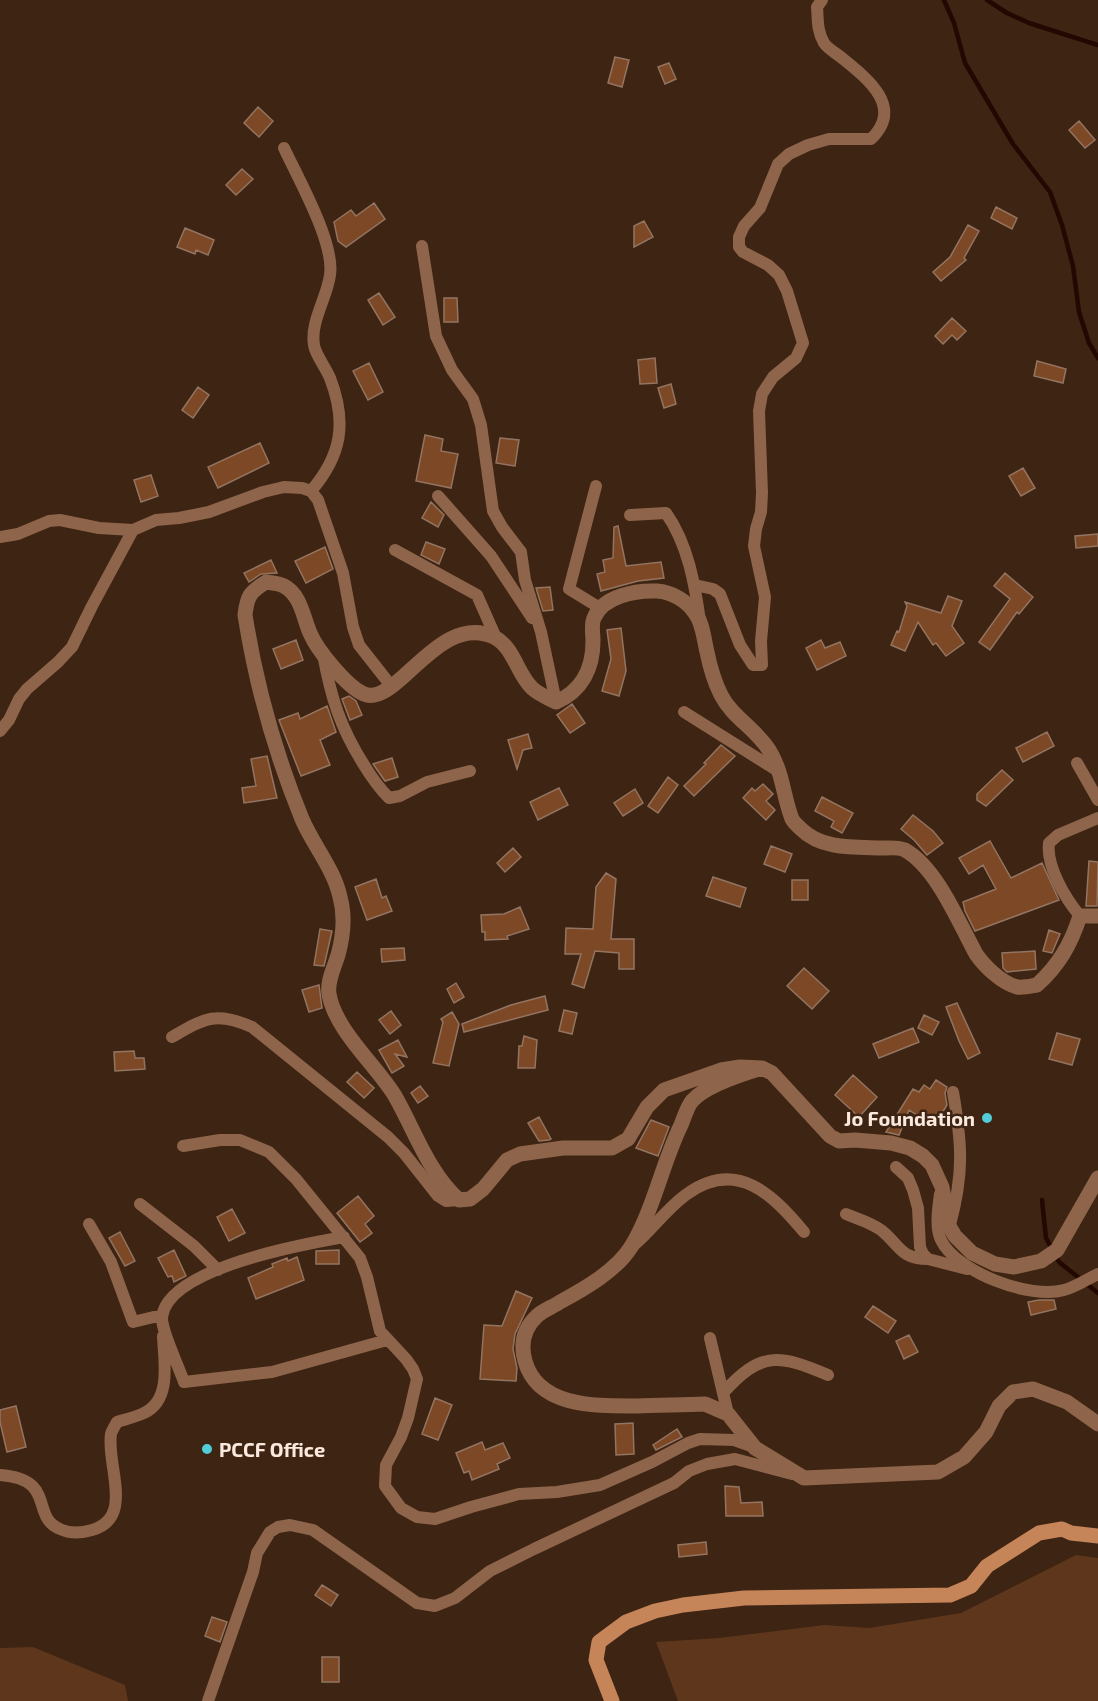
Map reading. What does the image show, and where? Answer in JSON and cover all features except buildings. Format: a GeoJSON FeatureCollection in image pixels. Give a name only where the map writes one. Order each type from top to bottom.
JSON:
{"type":"FeatureCollection","features":[{"type":"Feature","properties":{"kind":"main road"},"geometry":{"type":"LineString","coordinates":[[612,1701],[596,1660],[599,1642],[626,1622],[654,1611],[744,1598],[950,1595],[971,1586],[987,1566],[1039,1533],[1062,1529],[1071,1533],[1098,1536]]}},
{"type":"Feature","properties":{"kind":"street"},"geometry":{"type":"LineString","coordinates":[[695,585],[713,589],[720,594],[740,645],[753,665],[762,665],[761,641],[765,597],[754,546],[761,512],[762,493],[759,411],[762,394],[773,377],[796,358],[803,343],[787,291],[779,275],[768,265],[743,252],[739,237],[744,226],[760,208],[778,164],[789,154],[829,138],[871,139],[880,130],[885,117],[885,106],[873,86],[825,45],[818,30],[817,7],[822,0]]}},
{"type":"Feature","properties":{"kind":"street"},"geometry":{"type":"LineString","coordinates":[[284,148],[314,212],[328,248],[331,264],[326,294],[313,333],[314,348],[323,362],[339,404],[341,424],[332,461],[311,491]]}},
{"type":"Feature","properties":{"kind":"street"},"geometry":{"type":"LineString","coordinates":[[422,246],[436,336],[452,370],[473,399],[481,425],[493,511],[520,552],[556,702]]}},
{"type":"Feature","properties":{"kind":"street"},"geometry":{"type":"LineString","coordinates":[[596,486],[569,589],[600,608]]}},
{"type":"Feature","properties":{"kind":"street"},"geometry":{"type":"LineString","coordinates":[[0,537],[18,534],[49,520],[99,528],[133,530],[156,520],[209,512],[263,492],[284,487],[311,491],[318,500],[330,530],[343,573],[353,627],[359,645],[392,687]]}},
{"type":"Feature","properties":{"kind":"street"},"geometry":{"type":"LineString","coordinates":[[438,496],[491,556],[541,632]]}},
{"type":"Feature","properties":{"kind":"street"},"geometry":{"type":"LineString","coordinates":[[630,515],[666,513],[675,526],[695,585],[713,676],[729,708],[767,748],[778,771],[793,820],[810,837],[846,847],[903,849],[938,882],[983,964],[1001,978],[1018,987],[1037,986],[1059,962],[1075,934],[1080,916]]}},
{"type":"Feature","properties":{"kind":"street"},"geometry":{"type":"LineString","coordinates":[[0,731],[27,689],[58,662],[72,646],[133,530]]}},
{"type":"Feature","properties":{"kind":"street"},"geometry":{"type":"LineString","coordinates":[[395,550],[477,595],[496,638],[510,652],[531,688],[556,702]]}},
{"type":"Feature","properties":{"kind":"street"},"geometry":{"type":"LineString","coordinates":[[459,1200],[447,1189],[395,1097],[377,1070],[340,1024],[333,1008],[329,992],[331,976],[343,930],[340,897],[303,821],[262,702],[245,615],[246,602],[253,590],[266,582],[284,586],[296,596],[309,632],[322,652],[348,684],[366,695],[378,695],[392,687],[414,664],[450,639],[481,633],[496,638]]}},
{"type":"Feature","properties":{"kind":"street"},"geometry":{"type":"LineString","coordinates":[[556,702],[581,685],[590,667],[593,653],[593,620],[600,608],[609,601],[631,592],[658,591],[674,595],[697,614],[702,628]]}},
{"type":"Feature","properties":{"kind":"street"},"geometry":{"type":"LineString","coordinates":[[322,652],[328,686],[347,739],[379,789],[389,798],[400,796],[427,782],[470,771]]}},
{"type":"Feature","properties":{"kind":"street"},"geometry":{"type":"LineString","coordinates":[[684,712],[778,771]]}},
{"type":"Feature","properties":{"kind":"street"},"geometry":{"type":"LineString","coordinates":[[1077,764],[1098,800]]}},
{"type":"Feature","properties":{"kind":"street"},"geometry":{"type":"LineString","coordinates":[[1098,818],[1058,835],[1049,843],[1048,853],[1067,901],[1080,916],[1098,916]]}},
{"type":"Feature","properties":{"kind":"street"},"geometry":{"type":"LineString","coordinates":[[172,1037],[196,1023],[213,1018],[228,1017],[252,1027],[388,1137],[404,1153],[438,1196],[446,1201],[470,1199],[483,1189],[507,1160],[520,1154],[563,1148],[612,1148],[628,1139],[647,1107],[664,1090],[721,1070],[740,1067],[762,1068],[772,1073],[830,1136],[839,1141],[891,1143],[910,1148],[932,1165],[942,1187],[949,1226],[955,1236],[972,1253],[994,1264],[1014,1267],[1041,1261],[1057,1250],[1098,1178]]}},
{"type":"Feature","properties":{"kind":"street"},"geometry":{"type":"LineString","coordinates":[[630,1248],[645,1217],[692,1100],[729,1079],[762,1068]]}},
{"type":"Feature","properties":{"kind":"street"},"geometry":{"type":"LineString","coordinates":[[949,1226],[961,1173],[961,1139],[953,1092]]}},
{"type":"Feature","properties":{"kind":"street"},"geometry":{"type":"LineString","coordinates":[[183,1146],[220,1140],[240,1140],[269,1152],[296,1179],[360,1258],[380,1331],[406,1359],[417,1379],[408,1418],[386,1465],[385,1486],[401,1508],[417,1516],[435,1519],[519,1494],[557,1492],[600,1485],[700,1439],[734,1440],[755,1448],[804,1478]]}},
{"type":"Feature","properties":{"kind":"street"},"geometry":{"type":"LineString","coordinates":[[896,1167],[908,1178],[913,1190],[918,1208],[920,1247],[928,1259]]}},
{"type":"Feature","properties":{"kind":"street"},"geometry":{"type":"LineString","coordinates":[[728,1414],[705,1404],[584,1404],[559,1397],[539,1386],[528,1370],[522,1350],[526,1328],[539,1314],[586,1289],[687,1194],[715,1181],[744,1181],[756,1186],[783,1207],[804,1232]]}},
{"type":"Feature","properties":{"kind":"street"},"geometry":{"type":"LineString","coordinates":[[942,1187],[938,1219],[940,1239],[950,1254],[964,1264],[1005,1286],[1028,1291],[1064,1290],[1098,1274]]}},
{"type":"Feature","properties":{"kind":"street"},"geometry":{"type":"LineString","coordinates":[[140,1204],[194,1245],[218,1270]]}},
{"type":"Feature","properties":{"kind":"street"},"geometry":{"type":"LineString","coordinates":[[846,1214],[884,1232],[915,1259],[928,1259],[977,1271]]}},
{"type":"Feature","properties":{"kind":"street"},"geometry":{"type":"LineString","coordinates":[[89,1224],[111,1262],[133,1322],[162,1321]]}},
{"type":"Feature","properties":{"kind":"street"},"geometry":{"type":"LineString","coordinates":[[0,1475],[17,1476],[28,1481],[34,1487],[53,1526],[63,1531],[82,1533],[98,1528],[110,1518],[116,1507],[111,1433],[117,1422],[145,1413],[157,1402],[166,1381],[162,1321],[170,1300],[185,1287],[218,1270],[267,1252],[344,1236]]}},
{"type":"Feature","properties":{"kind":"street"},"geometry":{"type":"LineString","coordinates":[[162,1321],[184,1382],[272,1372],[387,1340]]}},
{"type":"Feature","properties":{"kind":"street"},"geometry":{"type":"LineString","coordinates":[[710,1338],[728,1414],[755,1448]]}},
{"type":"Feature","properties":{"kind":"street"},"geometry":{"type":"LineString","coordinates":[[723,1394],[738,1377],[765,1360],[788,1360],[828,1375]]}},
{"type":"Feature","properties":{"kind":"street"},"geometry":{"type":"LineString","coordinates":[[208,1701],[253,1572],[257,1553],[270,1532],[278,1527],[290,1525],[313,1530],[417,1603],[435,1606],[455,1598],[499,1567],[674,1483],[690,1471],[707,1464],[735,1459],[804,1478],[938,1472],[964,1457],[986,1432],[999,1406],[1013,1392],[1034,1389],[1067,1402],[1098,1424]]}},
{"type":"Feature","properties":{"kind":"shaded area"},"geometry":{"type":"Polygon","coordinates":[[[1076,1555],[1098,1558],[1098,1701],[678,1701],[656,1642],[719,1638],[824,1625],[869,1628],[961,1613],[1076,1555]]]}},
{"type":"Feature","properties":{"kind":"shaded area"},"geometry":{"type":"Polygon","coordinates":[[[33,1647],[125,1685],[128,1701],[0,1701],[0,1648],[33,1647]]]}},
{"type":"Feature","properties":{"kind":"waterway"},"geometry":{"type":"LineString","coordinates":[[944,0],[954,23],[965,63],[1013,144],[1050,192],[1073,266],[1079,312],[1089,343],[1098,358]]}},
{"type":"Feature","properties":{"kind":"waterway"},"geometry":{"type":"LineString","coordinates":[[987,0],[1029,23],[1098,45]]}},
{"type":"Feature","properties":{"kind":"waterway"},"geometry":{"type":"LineString","coordinates":[[1042,1200],[1046,1238],[1059,1262],[1098,1293]]}},
{"type":"Feature","properties":{"kind":"place","name":"Jo Foundation"},"geometry":{"type":"Point","coordinates":[987,1118]}},
{"type":"Feature","properties":{"kind":"place","name":"PCCF Office"},"geometry":{"type":"Point","coordinates":[207,1449]}}]}
